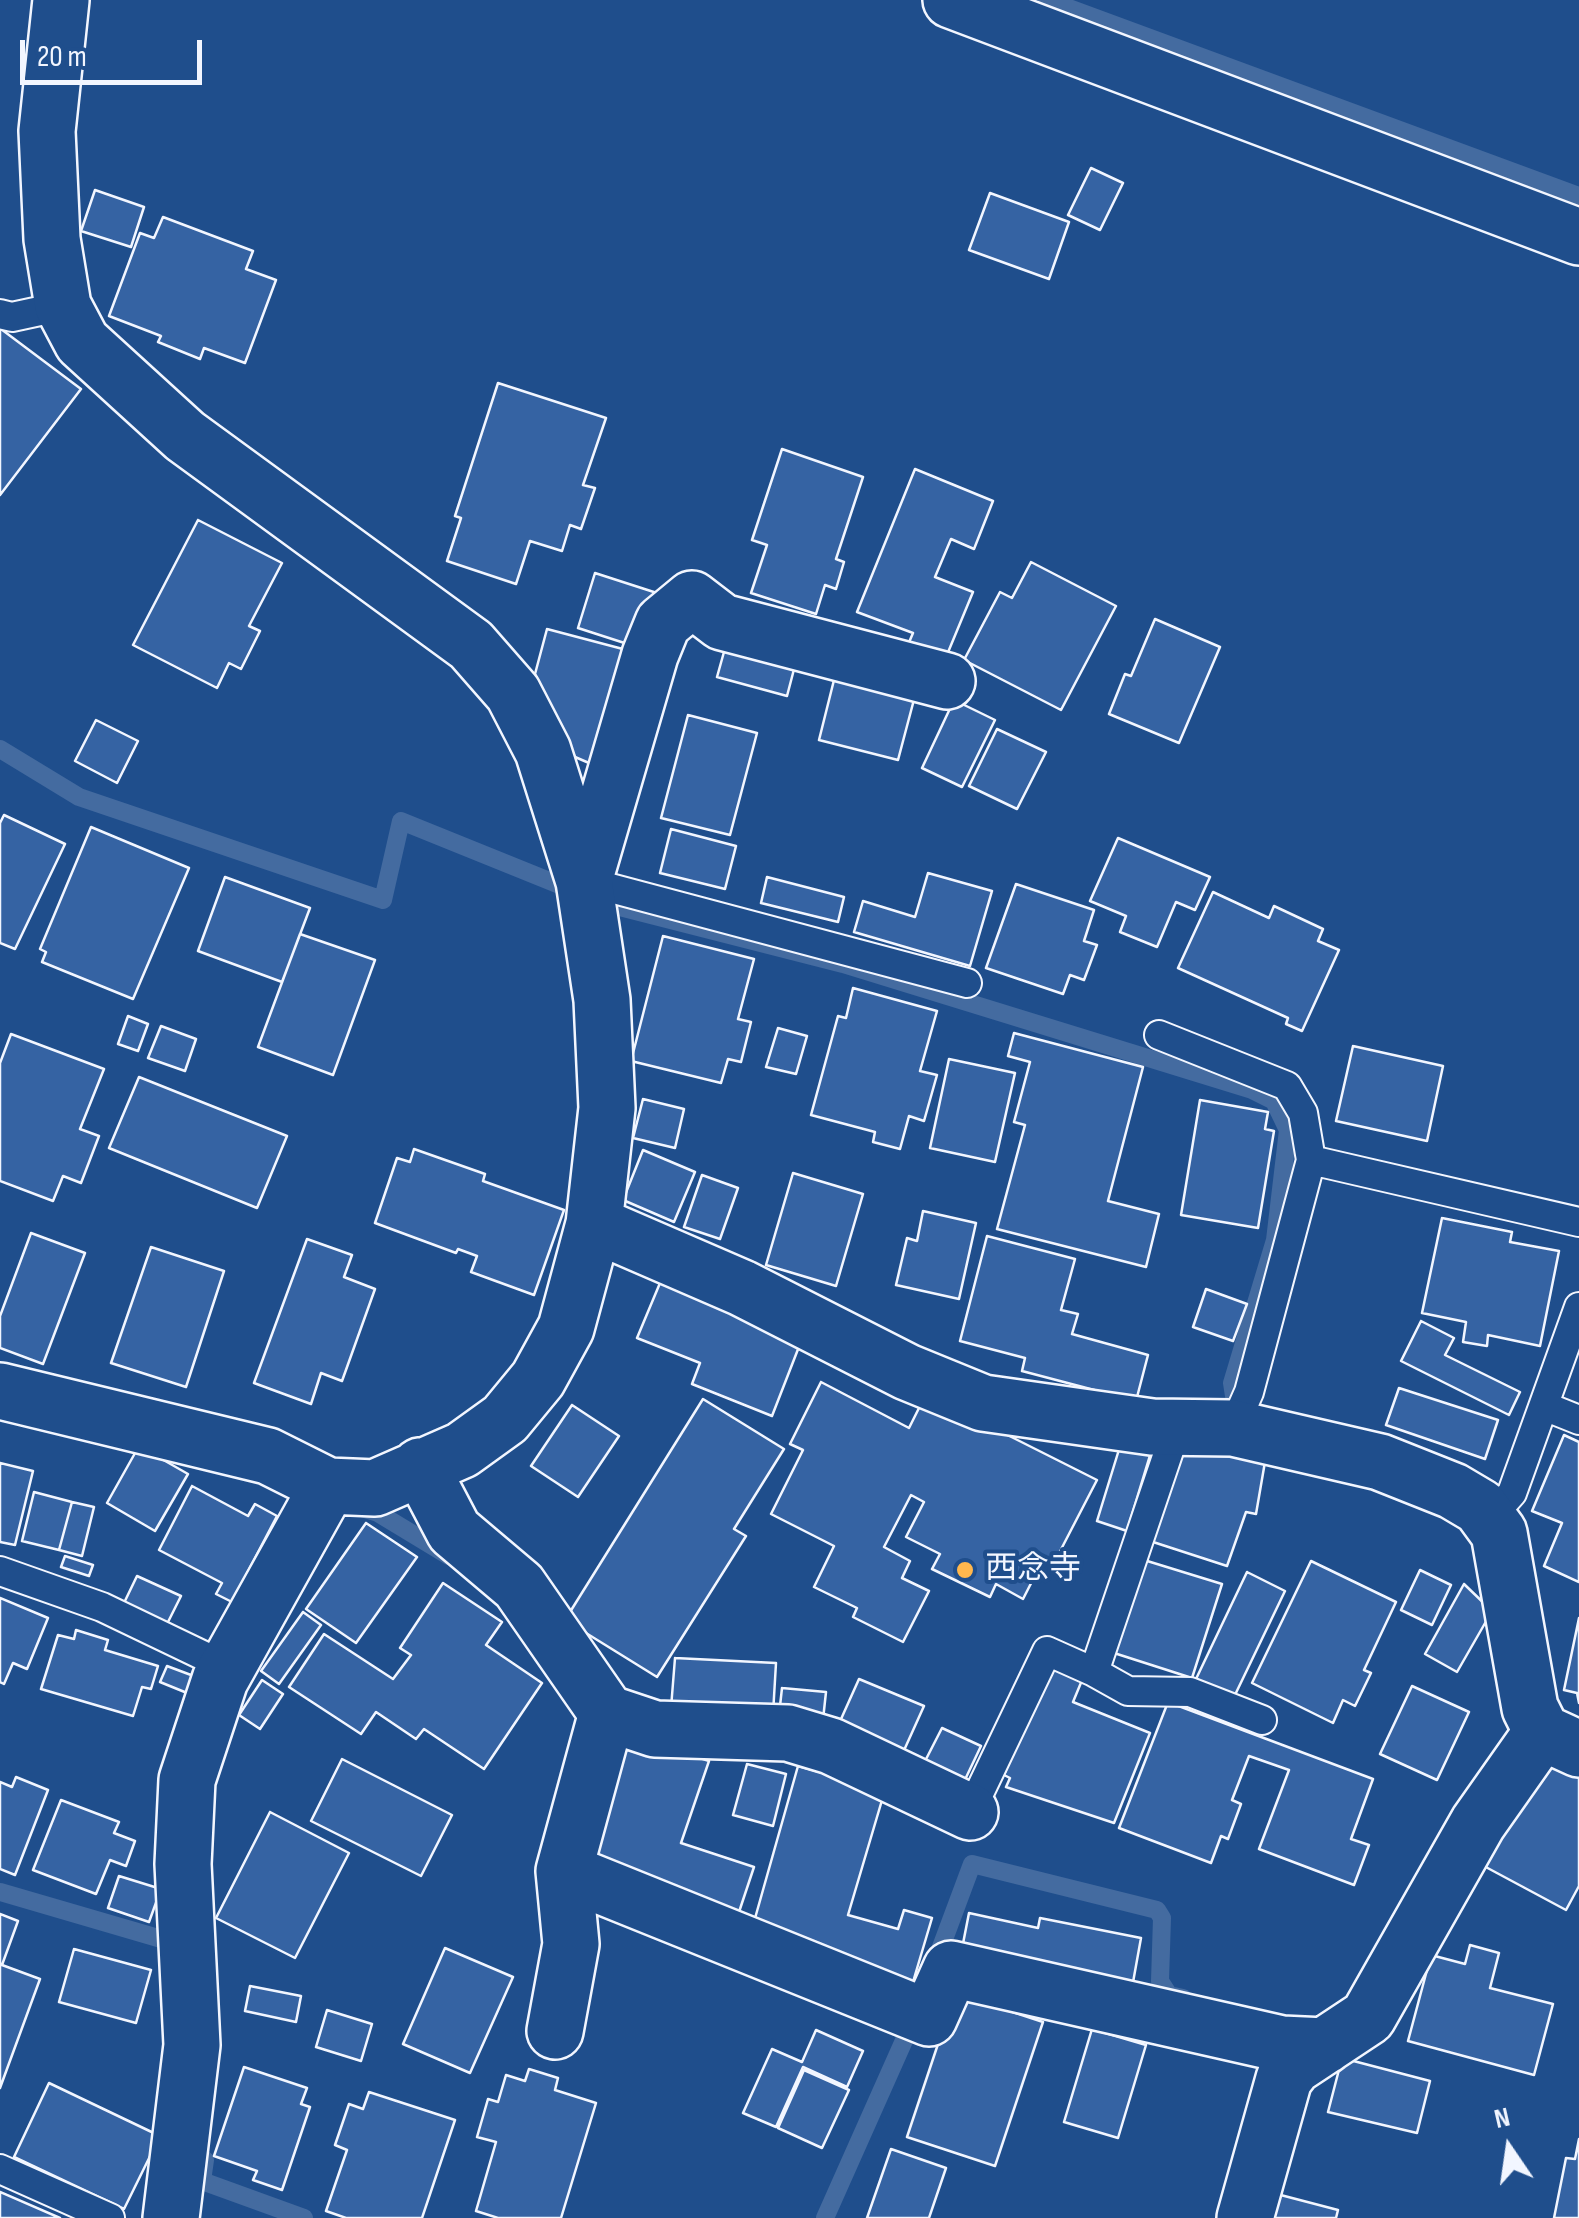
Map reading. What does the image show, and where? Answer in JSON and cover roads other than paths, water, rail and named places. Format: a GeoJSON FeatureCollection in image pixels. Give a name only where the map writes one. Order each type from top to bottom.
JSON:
{"type":"FeatureCollection","features":[{"type":"Feature","properties":{"kind":"street"},"geometry":{"type":"LineString","coordinates":[[0,1392],[268,1456],[328,1486],[375,1488],[462,1450],[505,1420],[538,1380],[566,1328],[594,1224],[603,1169],[606,1059],[602,1000],[584,881],[542,751],[513,694],[470,644],[185,436],[82,342],[63,306],[52,238],[47,131],[61,0]]}},
{"type":"Feature","properties":{"kind":"street"},"geometry":{"type":"LineString","coordinates":[[951,0],[1579,237]]}},
{"type":"Feature","properties":{"kind":"street"},"geometry":{"type":"LineString","coordinates":[[584,881],[650,656],[663,623],[692,599],[722,622],[947,681]]}},
{"type":"Feature","properties":{"kind":"street"},"geometry":{"type":"LineString","coordinates":[[594,1224],[742,1288],[908,1372],[983,1403],[1177,1427],[1233,1428],[1380,1462],[1453,1491],[1480,1507],[1499,1533],[1524,1680],[1561,1741],[1478,1823],[1368,2017],[1294,2066],[1284,2079],[1245,2218]]}},
{"type":"Feature","properties":{"kind":"street"},"geometry":{"type":"LineString","coordinates":[[420,1466],[454,1530],[519,1586],[607,1712],[655,1729],[788,1732],[830,1746],[970,1812]]}},
{"type":"Feature","properties":{"kind":"street"},"geometry":{"type":"LineString","coordinates":[[171,2218],[192,2045],[183,1864],[187,1780],[227,1666],[328,1486]]}},
{"type":"Feature","properties":{"kind":"street"},"geometry":{"type":"LineString","coordinates":[[555,2031],[571,1944],[564,1871],[607,1712]]}},
{"type":"Feature","properties":{"kind":"street"},"geometry":{"type":"LineString","coordinates":[[564,1871],[928,2018],[951,1969],[1282,2044],[1325,2046]]}},
{"type":"Feature","properties":{"kind":"lane"},"geometry":{"type":"LineString","coordinates":[[0,314],[12,317],[63,306]]}},
{"type":"Feature","properties":{"kind":"lane"},"geometry":{"type":"LineString","coordinates":[[584,881],[967,982]]}},
{"type":"Feature","properties":{"kind":"lane"},"geometry":{"type":"LineString","coordinates":[[1159,1036],[1287,1086],[1303,1113],[1311,1160],[1249,1392],[1233,1428]]}},
{"type":"Feature","properties":{"kind":"lane"},"geometry":{"type":"LineString","coordinates":[[1311,1160],[1579,1222]]}},
{"type":"Feature","properties":{"kind":"lane"},"geometry":{"type":"LineString","coordinates":[[1489,1520],[1512,1493],[1579,1307]]}},
{"type":"Feature","properties":{"kind":"lane"},"geometry":{"type":"LineString","coordinates":[[1544,1406],[1579,1420]]}},
{"type":"Feature","properties":{"kind":"lane"},"geometry":{"type":"LineString","coordinates":[[1094,1672],[1177,1427]]}},
{"type":"Feature","properties":{"kind":"lane"},"geometry":{"type":"LineString","coordinates":[[0,1572],[102,1606],[227,1666]]}},
{"type":"Feature","properties":{"kind":"lane"},"geometry":{"type":"LineString","coordinates":[[970,1812],[1047,1651],[1128,1690],[1190,1692],[1262,1720]]}},
{"type":"Feature","properties":{"kind":"lane"},"geometry":{"type":"LineString","coordinates":[[0,2169],[110,2218]]}},
{"type":"Feature","properties":{"kind":"waterway"},"geometry":{"type":"LineString","coordinates":[[1047,0],[1579,196]]}},
{"type":"Feature","properties":{"kind":"waterway"},"geometry":{"type":"LineString","coordinates":[[0,749],[79,797],[383,900],[401,821],[604,903],[843,964],[1252,1090],[1274,1101],[1288,1130],[1275,1240],[1232,1383],[1234,1396],[1249,1405]]}},
{"type":"Feature","properties":{"kind":"waterway"},"geometry":{"type":"LineString","coordinates":[[358,1507],[378,1513],[449,1556]]}},
{"type":"Feature","properties":{"kind":"waterway"},"geometry":{"type":"LineString","coordinates":[[934,1966],[972,1864],[1157,1910],[1162,1918],[1160,1981],[1169,1995],[1183,1998]]}},
{"type":"Feature","properties":{"kind":"waterway"},"geometry":{"type":"LineString","coordinates":[[0,1892],[182,1945]]}},
{"type":"Feature","properties":{"kind":"waterway"},"geometry":{"type":"LineString","coordinates":[[825,2218],[914,2018]]}},
{"type":"Feature","properties":{"kind":"waterway"},"geometry":{"type":"LineString","coordinates":[[205,2160],[202,2181],[304,2218]]}},
{"type":"Feature","properties":{"kind":"place","name":"西念寺"},"geometry":{"type":"Point","coordinates":[965,1570]}}]}
